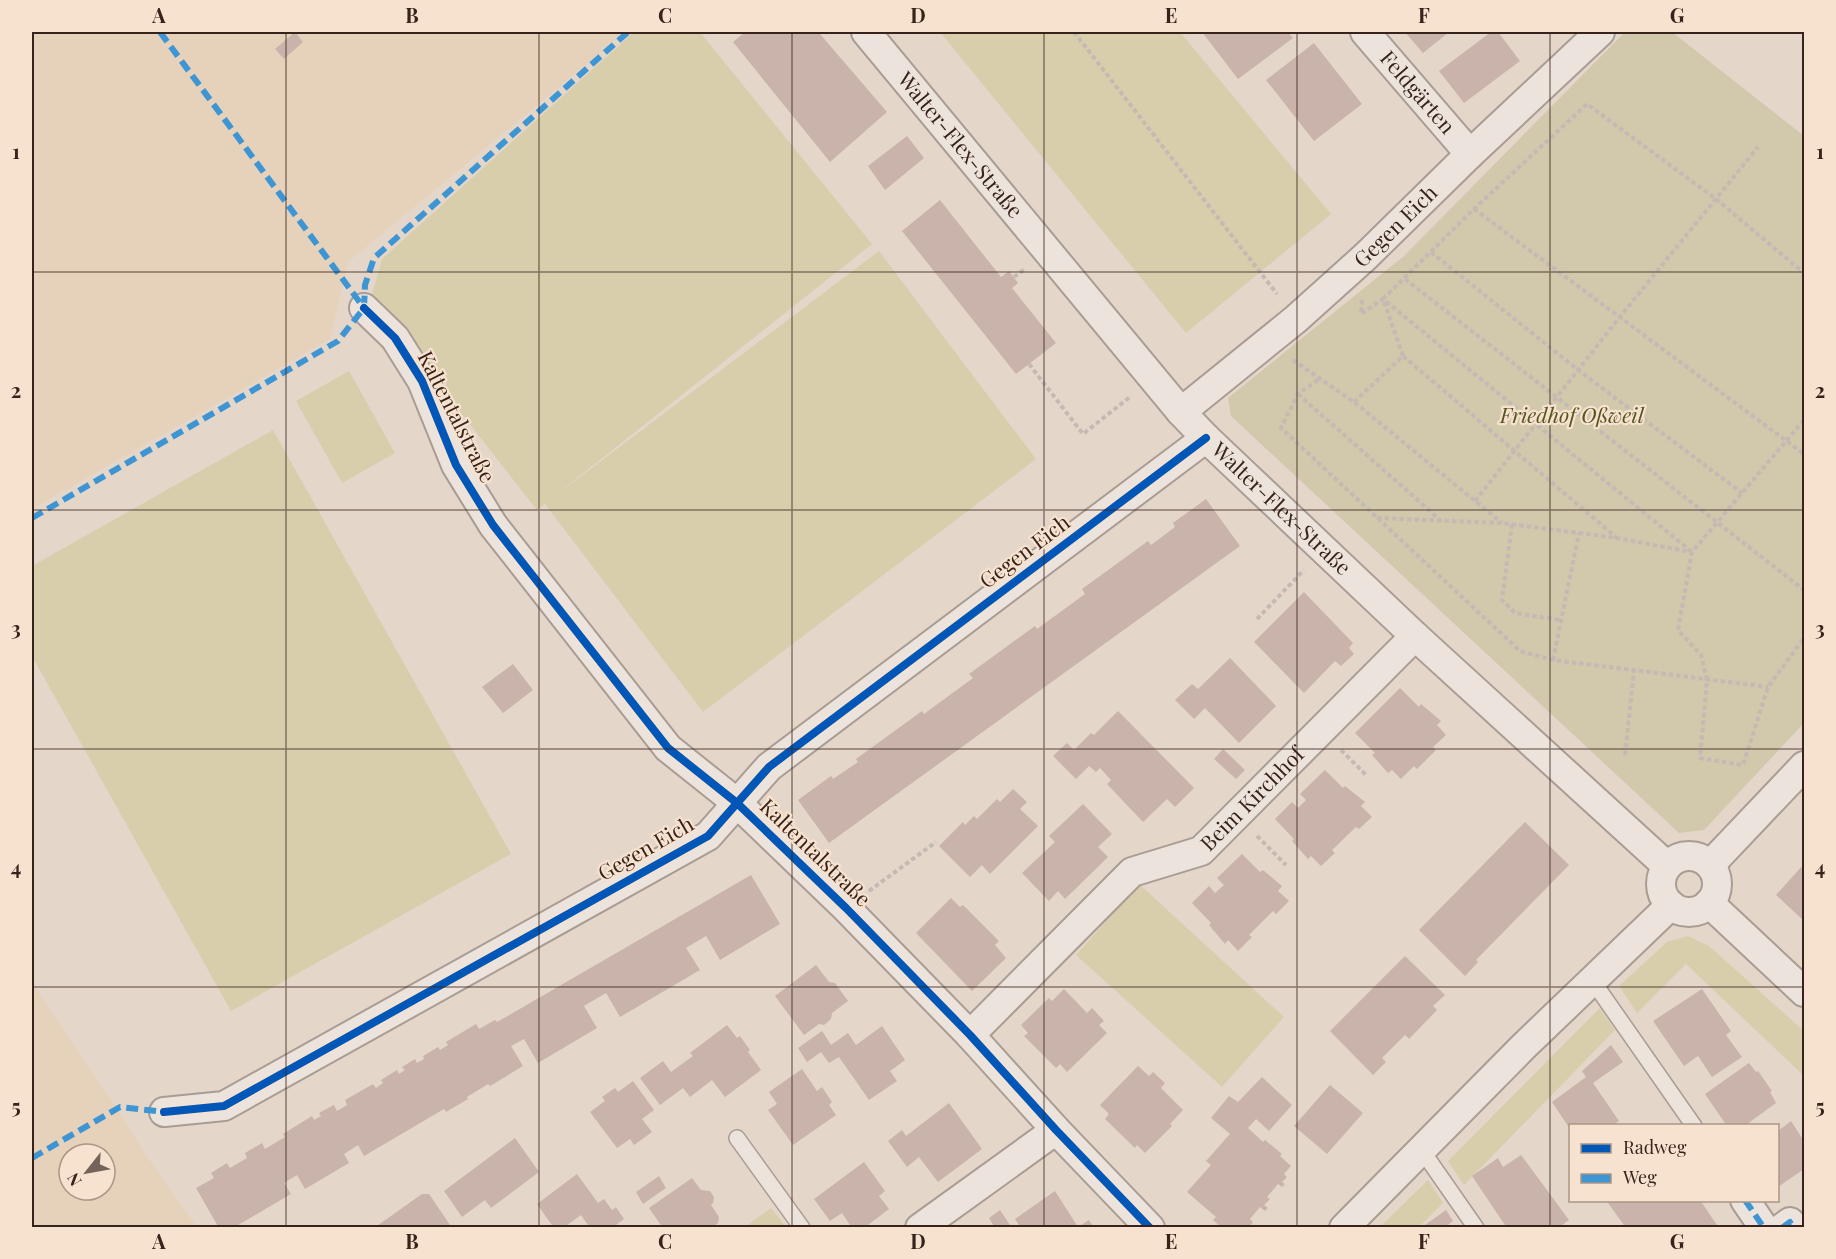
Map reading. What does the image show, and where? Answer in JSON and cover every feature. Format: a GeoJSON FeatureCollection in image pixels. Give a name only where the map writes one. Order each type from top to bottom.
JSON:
{"type":"FeatureCollection","features":[{"type":"Feature","properties":{"kind":"street","name":"Walter-Flex-Straße"},"geometry":{"type":"LineString","coordinates":[[866,32],[1206,438],[1323,550],[1667,866]]}},
{"type":"Feature","properties":{"kind":"street","name":"Feldgärten"},"geometry":{"type":"LineString","coordinates":[[1365,32],[1470,154]]}},
{"type":"Feature","properties":{"kind":"street","name":"Gegen Eich"},"geometry":{"type":"LineString","coordinates":[[1182,412],[1296,319],[1366,256],[1600,32]]}},
{"type":"Feature","properties":{"kind":"street","name":"Kaltentalstraße"},"geometry":{"type":"LineString","coordinates":[[364,308],[395,338],[422,381],[456,465],[494,525],[668,748],[736,803],[846,908],[970,1035],[1056,1130],[1150,1227]]}},
{"type":"Feature","properties":{"kind":"street","name":"Gegen Eich"},"geometry":{"type":"LineString","coordinates":[[164,1112],[224,1106],[708,836],[769,767],[1206,438]]}},
{"type":"Feature","properties":{"kind":"street","name":"Beim Kirchhof"},"geometry":{"type":"LineString","coordinates":[[970,1035],[1132,872],[1201,852],[1416,636]]}},
{"type":"Feature","properties":{"kind":"street"},"geometry":{"type":"LineString","coordinates":[[1710,865],[1804,766]]}},
{"type":"Feature","properties":{"kind":"street"},"geometry":{"type":"LineString","coordinates":[[1684,856],[1703,859],[1710,865],[1717,882],[1716,891],[1708,903],[1698,910],[1689,912],[1680,911],[1671,905],[1662,891],[1661,882],[1667,866],[1684,856]]}},
{"type":"Feature","properties":{"kind":"street"},"geometry":{"type":"LineString","coordinates":[[1708,903],[1804,992]]}},
{"type":"Feature","properties":{"kind":"street"},"geometry":{"type":"LineString","coordinates":[[1344,1227],[1592,980],[1671,905]]}},
{"type":"Feature","properties":{"kind":"street"},"geometry":{"type":"LineString","coordinates":[[920,1227],[1056,1130]]}},
{"type":"Feature","properties":{"kind":"street"},"geometry":{"type":"LineString","coordinates":[[1747,1202],[1764,1227]]}},
{"type":"Feature","properties":{"kind":"street"},"geometry":{"type":"LineString","coordinates":[[1782,1227],[1790,1222],[1793,1227]]}},
{"type":"Feature","properties":{"kind":"lane"},"geometry":{"type":"LineString","coordinates":[[1592,980],[1693,1124]]}},
{"type":"Feature","properties":{"kind":"lane"},"geometry":{"type":"LineString","coordinates":[[737,1138],[802,1227]]}},
{"type":"Feature","properties":{"kind":"lane"},"geometry":{"type":"LineString","coordinates":[[1421,1149],[1476,1227]]}},
{"type":"Feature","properties":{"kind":"path"},"geometry":{"type":"LineString","coordinates":[[1074,32],[1296,319]]}},
{"type":"Feature","properties":{"kind":"path"},"geometry":{"type":"LineString","coordinates":[[1366,256],[1361,314],[1383,299],[1405,279],[1474,209],[1587,104],[1716,200],[1804,273]]}},
{"type":"Feature","properties":{"kind":"path"},"geometry":{"type":"LineString","coordinates":[[1475,501],[1758,147]]}},
{"type":"Feature","properties":{"kind":"path"},"geometry":{"type":"LineString","coordinates":[[1474,209],[1804,454]]}},
{"type":"Feature","properties":{"kind":"path"},"geometry":{"type":"LineString","coordinates":[[1431,252],[1578,370],[1742,493]]}},
{"type":"Feature","properties":{"kind":"path"},"geometry":{"type":"LineString","coordinates":[[1405,279],[1719,521],[1804,590]]}},
{"type":"Feature","properties":{"kind":"path"},"geometry":{"type":"LineString","coordinates":[[1383,299],[1403,356],[1617,538]]}},
{"type":"Feature","properties":{"kind":"path"},"geometry":{"type":"LineString","coordinates":[[1383,299],[1692,552]]}},
{"type":"Feature","properties":{"kind":"path"},"geometry":{"type":"LineString","coordinates":[[1268,342],[1318,380],[1354,402],[1502,523]]}},
{"type":"Feature","properties":{"kind":"path"},"geometry":{"type":"LineString","coordinates":[[1354,402],[1403,356]]}},
{"type":"Feature","properties":{"kind":"path"},"geometry":{"type":"LineString","coordinates":[[1029,364],[1083,434],[1155,378]]}},
{"type":"Feature","properties":{"kind":"path"},"geometry":{"type":"LineString","coordinates":[[1318,380],[1298,394],[1281,428],[1520,651],[1553,660],[1768,687]]}},
{"type":"Feature","properties":{"kind":"path"},"geometry":{"type":"LineString","coordinates":[[1298,394],[1440,520]]}},
{"type":"Feature","properties":{"kind":"path"},"geometry":{"type":"LineString","coordinates":[[1804,420],[1692,552],[1678,630],[1701,655],[1707,680],[1700,758],[1743,765],[1768,687],[1804,638]]}},
{"type":"Feature","properties":{"kind":"path"},"geometry":{"type":"LineString","coordinates":[[1375,518],[1502,523],[1617,538],[1692,552]]}},
{"type":"Feature","properties":{"kind":"path"},"geometry":{"type":"LineString","coordinates":[[1512,525],[1502,600],[1515,613],[1561,620]]}},
{"type":"Feature","properties":{"kind":"path"},"geometry":{"type":"LineString","coordinates":[[1553,660],[1579,533]]}},
{"type":"Feature","properties":{"kind":"path"},"geometry":{"type":"LineString","coordinates":[[1257,619],[1323,550]]}},
{"type":"Feature","properties":{"kind":"path"},"geometry":{"type":"LineString","coordinates":[[1626,755],[1634,670]]}},
{"type":"Feature","properties":{"kind":"path"},"geometry":{"type":"LineString","coordinates":[[1237,816],[1286,865]]}},
{"type":"Feature","properties":{"kind":"path"},"geometry":{"type":"LineString","coordinates":[[846,908],[936,842]]}},
{"type":"Feature","properties":{"kind":"shaded area"},"geometry":{"type":"Polygon","coordinates":[[[32,32],[625,32],[348,262],[330,339],[32,509],[32,32]]]}},
{"type":"Feature","properties":{"kind":"shaded area"},"geometry":{"type":"Polygon","coordinates":[[[634,32],[700,32],[872,244],[552,498],[879,251],[1036,459],[703,712],[545,504],[537,510],[371,298],[382,259],[634,32]]]}},
{"type":"Feature","properties":{"kind":"shaded area"},"geometry":{"type":"Polygon","coordinates":[[[940,32],[1180,32],[1331,214],[1186,333],[940,32]]]}},
{"type":"Feature","properties":{"kind":"shaded area"},"geometry":{"type":"Polygon","coordinates":[[[349,371],[395,453],[342,483],[296,401],[349,371]]]}},
{"type":"Feature","properties":{"kind":"shaded area"},"geometry":{"type":"Polygon","coordinates":[[[273,430],[511,854],[231,1011],[32,656],[32,566],[273,430]]]}},
{"type":"Feature","properties":{"kind":"shaded area"},"geometry":{"type":"Polygon","coordinates":[[[1139,884],[1284,1017],[1222,1087],[1076,955],[1139,884]]]}},
{"type":"Feature","properties":{"kind":"shaded area"},"geometry":{"type":"Polygon","coordinates":[[[1688,936],[1709,946],[1804,1031],[1804,1076],[1686,964],[1637,1013],[1619,986],[1667,942],[1688,936]]]}},
{"type":"Feature","properties":{"kind":"shaded area"},"geometry":{"type":"Polygon","coordinates":[[[32,983],[145,1154],[197,1227],[32,1227],[32,983]]]}},
{"type":"Feature","properties":{"kind":"shaded area"},"geometry":{"type":"Polygon","coordinates":[[[1600,1008],[1615,1030],[1464,1185],[1448,1161],[1600,1008]]]}},
{"type":"Feature","properties":{"kind":"shaded area"},"geometry":{"type":"Polygon","coordinates":[[[1428,1180],[1443,1203],[1419,1227],[1380,1227],[1428,1180]]]}},
{"type":"Feature","properties":{"kind":"shaded area"},"geometry":{"type":"Polygon","coordinates":[[[771,1208],[786,1227],[745,1227],[771,1208]]]}},
{"type":"Feature","properties":{"kind":"green space","name":"Friedhof Oßweil"},"geometry":{"type":"Polygon","coordinates":[[[1625,32],[1672,32],[1804,136],[1804,723],[1704,830],[1679,833],[1231,416],[1228,398],[1404,256],[1625,32]]]}},
{"type":"Feature","properties":{"kind":"building"},"geometry":{"type":"Polygon","coordinates":[[[295,32],[303,42],[284,59],[275,49],[295,32]]]}},
{"type":"Feature","properties":{"kind":"building"},"geometry":{"type":"Polygon","coordinates":[[[745,32],[822,32],[820,34],[887,112],[830,162],[733,42],[745,32]]]}},
{"type":"Feature","properties":{"kind":"building"},"geometry":{"type":"Polygon","coordinates":[[[1202,32],[1288,32],[1293,38],[1238,79],[1202,32]]]}},
{"type":"Feature","properties":{"kind":"building"},"geometry":{"type":"Polygon","coordinates":[[[1405,32],[1449,32],[1423,53],[1405,32]]]}},
{"type":"Feature","properties":{"kind":"building"},"geometry":{"type":"Polygon","coordinates":[[[1491,32],[1498,32],[1520,61],[1464,103],[1439,71],[1491,32]]]}},
{"type":"Feature","properties":{"kind":"building"},"geometry":{"type":"Polygon","coordinates":[[[1314,43],[1362,104],[1314,141],[1266,80],[1314,43]]]}},
{"type":"Feature","properties":{"kind":"building"},"geometry":{"type":"Polygon","coordinates":[[[907,136],[924,158],[885,190],[868,166],[907,136]]]}},
{"type":"Feature","properties":{"kind":"building"},"geometry":{"type":"Polygon","coordinates":[[[940,200],[1001,277],[1009,271],[1018,283],[1012,288],[1056,343],[1016,374],[902,231],[940,200]]]}},
{"type":"Feature","properties":{"kind":"building"},"geometry":{"type":"Polygon","coordinates":[[[1206,499],[1240,546],[829,843],[798,800],[831,776],[833,779],[858,762],[856,759],[922,711],[924,714],[973,678],[969,674],[1035,626],[1037,629],[1085,594],[1082,589],[1148,541],[1151,545],[1175,527],[1173,523],[1206,499]]]}},
{"type":"Feature","properties":{"kind":"building"},"geometry":{"type":"Polygon","coordinates":[[[1304,592],[1353,643],[1349,648],[1354,654],[1341,666],[1335,661],[1304,693],[1254,642],[1304,592]]]}},
{"type":"Feature","properties":{"kind":"building"},"geometry":{"type":"Polygon","coordinates":[[[1230,658],[1276,706],[1239,743],[1205,708],[1194,719],[1175,700],[1192,684],[1198,689],[1230,658]]]}},
{"type":"Feature","properties":{"kind":"building"},"geometry":{"type":"Polygon","coordinates":[[[513,664],[533,690],[503,713],[482,687],[513,664]]]}},
{"type":"Feature","properties":{"kind":"building"},"geometry":{"type":"Polygon","coordinates":[[[1400,688],[1419,707],[1421,704],[1441,721],[1437,725],[1446,735],[1433,747],[1436,750],[1417,769],[1414,766],[1401,779],[1392,770],[1388,773],[1372,755],[1375,753],[1355,733],[1400,688]]]}},
{"type":"Feature","properties":{"kind":"building"},"geometry":{"type":"Polygon","coordinates":[[[1118,711],[1194,788],[1175,807],[1167,799],[1143,822],[1107,784],[1111,780],[1100,768],[1096,772],[1089,766],[1076,779],[1053,756],[1067,743],[1074,750],[1091,733],[1094,735],[1118,711]]]}},
{"type":"Feature","properties":{"kind":"building"},"geometry":{"type":"Polygon","coordinates":[[[1223,749],[1245,770],[1236,779],[1214,759],[1223,749]]]}},
{"type":"Feature","properties":{"kind":"building"},"geometry":{"type":"Polygon","coordinates":[[[1325,770],[1343,788],[1345,786],[1365,802],[1361,806],[1372,817],[1359,829],[1356,827],[1332,850],[1335,853],[1321,866],[1311,856],[1308,859],[1292,841],[1294,839],[1275,819],[1292,802],[1298,808],[1306,800],[1300,794],[1325,770]]]}},
{"type":"Feature","properties":{"kind":"building"},"geometry":{"type":"Polygon","coordinates":[[[1013,789],[1027,802],[1020,809],[1038,826],[990,874],[982,865],[970,877],[939,846],[963,822],[965,825],[974,816],[977,819],[997,799],[1000,802],[1013,789]]]}},
{"type":"Feature","properties":{"kind":"building"},"geometry":{"type":"Polygon","coordinates":[[[1083,804],[1112,834],[1098,847],[1108,857],[1065,899],[1058,891],[1049,901],[1022,873],[1055,842],[1049,836],[1083,804]]]}},
{"type":"Feature","properties":{"kind":"building"},"geometry":{"type":"Polygon","coordinates":[[[1525,822],[1569,865],[1476,960],[1478,962],[1465,976],[1419,930],[1525,822]]]}},
{"type":"Feature","properties":{"kind":"building"},"geometry":{"type":"Polygon","coordinates":[[[1242,854],[1260,872],[1263,870],[1282,886],[1278,891],[1289,901],[1276,914],[1273,911],[1249,935],[1252,937],[1238,951],[1228,940],[1225,944],[1209,925],[1211,923],[1192,903],[1209,886],[1215,893],[1224,885],[1217,878],[1242,854]]]}},
{"type":"Feature","properties":{"kind":"building"},"geometry":{"type":"Polygon","coordinates":[[[1804,864],[1804,921],[1776,895],[1804,864]]]}},
{"type":"Feature","properties":{"kind":"building"},"geometry":{"type":"Polygon","coordinates":[[[751,875],[780,924],[720,960],[706,936],[686,948],[700,970],[620,1017],[606,993],[584,1006],[597,1028],[538,1063],[524,1039],[511,1046],[523,1066],[490,1086],[488,1084],[446,1112],[444,1109],[364,1156],[358,1145],[344,1154],[349,1163],[305,1189],[297,1175],[284,1183],[291,1194],[233,1228],[219,1228],[196,1188],[214,1178],[211,1173],[227,1163],[230,1168],[247,1158],[245,1153],[262,1143],[265,1149],[285,1137],[283,1134],[312,1116],[314,1120],[321,1116],[319,1113],[334,1105],[337,1111],[347,1105],[345,1100],[373,1084],[376,1088],[383,1083],[381,1080],[397,1070],[399,1074],[405,1070],[402,1067],[415,1059],[417,1063],[424,1059],[423,1056],[438,1047],[440,1050],[448,1045],[446,1042],[476,1024],[479,1029],[495,1020],[497,1022],[751,875]]]}},
{"type":"Feature","properties":{"kind":"building"},"geometry":{"type":"Polygon","coordinates":[[[951,898],[960,907],[963,905],[999,941],[995,945],[1006,958],[972,991],[916,933],[951,898]]]}},
{"type":"Feature","properties":{"kind":"building"},"geometry":{"type":"Polygon","coordinates":[[[1405,956],[1445,995],[1433,1006],[1437,1010],[1409,1039],[1405,1035],[1382,1058],[1386,1062],[1373,1075],[1330,1031],[1405,956]]]}},
{"type":"Feature","properties":{"kind":"building"},"geometry":{"type":"Polygon","coordinates":[[[816,965],[829,982],[835,983],[848,1001],[832,1013],[831,1019],[824,1025],[819,1024],[804,1035],[775,996],[816,965]]]}},
{"type":"Feature","properties":{"kind":"building"},"geometry":{"type":"Polygon","coordinates":[[[1064,989],[1087,1013],[1092,1008],[1104,1021],[1099,1025],[1107,1033],[1067,1072],[1060,1064],[1056,1068],[1024,1036],[1028,1033],[1021,1025],[1049,998],[1052,1001],[1064,989]]]}},
{"type":"Feature","properties":{"kind":"building"},"geometry":{"type":"Polygon","coordinates":[[[1702,989],[1731,1031],[1726,1035],[1742,1057],[1712,1077],[1698,1056],[1684,1066],[1653,1021],[1702,989]]]}},
{"type":"Feature","properties":{"kind":"building"},"geometry":{"type":"Polygon","coordinates":[[[727,1025],[737,1038],[740,1036],[761,1070],[725,1097],[712,1080],[690,1097],[683,1088],[660,1105],[640,1078],[663,1061],[671,1072],[693,1056],[690,1053],[727,1025]]]}},
{"type":"Feature","properties":{"kind":"building"},"geometry":{"type":"Polygon","coordinates":[[[882,1026],[905,1060],[890,1071],[897,1081],[869,1100],[839,1057],[829,1063],[821,1052],[807,1062],[798,1048],[822,1031],[831,1045],[848,1033],[856,1045],[882,1026]]]}},
{"type":"Feature","properties":{"kind":"building"},"geometry":{"type":"Polygon","coordinates":[[[1611,1045],[1623,1062],[1593,1083],[1619,1121],[1616,1124],[1569,1124],[1569,1128],[1552,1102],[1586,1077],[1582,1071],[1611,1045]]]}},
{"type":"Feature","properties":{"kind":"building"},"geometry":{"type":"Polygon","coordinates":[[[1749,1063],[1756,1072],[1758,1071],[1772,1091],[1770,1092],[1776,1103],[1747,1124],[1726,1124],[1705,1094],[1749,1063]]]}},
{"type":"Feature","properties":{"kind":"building"},"geometry":{"type":"Polygon","coordinates":[[[1138,1066],[1149,1076],[1153,1072],[1165,1083],[1161,1088],[1183,1110],[1170,1124],[1172,1126],[1145,1153],[1137,1145],[1135,1148],[1105,1119],[1109,1114],[1100,1105],[1138,1066]]]}},
{"type":"Feature","properties":{"kind":"building"},"geometry":{"type":"Polygon","coordinates":[[[802,1069],[817,1091],[822,1087],[832,1102],[829,1105],[836,1115],[793,1145],[768,1110],[777,1104],[769,1092],[802,1069]]]}},
{"type":"Feature","properties":{"kind":"building"},"geometry":{"type":"Polygon","coordinates":[[[1262,1077],[1292,1105],[1269,1131],[1256,1119],[1248,1128],[1263,1142],[1265,1140],[1282,1154],[1280,1156],[1291,1166],[1284,1174],[1287,1177],[1282,1182],[1285,1184],[1282,1187],[1278,1184],[1267,1197],[1270,1199],[1264,1205],[1268,1208],[1265,1211],[1260,1207],[1250,1219],[1253,1222],[1248,1228],[1231,1228],[1228,1225],[1222,1228],[1213,1220],[1216,1217],[1187,1192],[1211,1165],[1206,1161],[1230,1134],[1211,1118],[1229,1096],[1238,1102],[1262,1077]]]}},
{"type":"Feature","properties":{"kind":"building"},"geometry":{"type":"Polygon","coordinates":[[[633,1081],[654,1110],[642,1119],[652,1132],[634,1145],[630,1139],[617,1148],[590,1112],[605,1101],[602,1097],[615,1088],[618,1092],[633,1081]]]}},
{"type":"Feature","properties":{"kind":"building"},"geometry":{"type":"Polygon","coordinates":[[[1330,1085],[1363,1113],[1327,1154],[1294,1126],[1330,1085]]]}},
{"type":"Feature","properties":{"kind":"building"},"geometry":{"type":"Polygon","coordinates":[[[949,1103],[982,1149],[938,1182],[919,1157],[907,1167],[888,1141],[902,1130],[906,1136],[949,1103]]]}},
{"type":"Feature","properties":{"kind":"building"},"geometry":{"type":"Polygon","coordinates":[[[1791,1121],[1804,1141],[1804,1169],[1779,1186],[1779,1130],[1791,1121]]]}},
{"type":"Feature","properties":{"kind":"building"},"geometry":{"type":"Polygon","coordinates":[[[515,1138],[539,1172],[491,1208],[485,1200],[462,1217],[444,1191],[515,1138]]]}},
{"type":"Feature","properties":{"kind":"building"},"geometry":{"type":"Polygon","coordinates":[[[1521,1155],[1569,1220],[1558,1228],[1507,1228],[1472,1176],[1498,1158],[1503,1167],[1521,1155]]]}},
{"type":"Feature","properties":{"kind":"building"},"geometry":{"type":"Polygon","coordinates":[[[864,1162],[885,1191],[879,1196],[889,1209],[864,1228],[852,1228],[842,1213],[830,1221],[814,1199],[864,1162]]]}},
{"type":"Feature","properties":{"kind":"building"},"geometry":{"type":"Polygon","coordinates":[[[577,1174],[598,1203],[604,1199],[612,1210],[616,1207],[624,1219],[612,1228],[590,1228],[581,1215],[563,1228],[554,1228],[537,1204],[577,1174]]]}},
{"type":"Feature","properties":{"kind":"building"},"geometry":{"type":"Polygon","coordinates":[[[659,1176],[666,1188],[643,1204],[636,1192],[659,1176]]]}},
{"type":"Feature","properties":{"kind":"building"},"geometry":{"type":"Polygon","coordinates":[[[692,1178],[701,1190],[710,1191],[714,1197],[711,1205],[719,1217],[718,1223],[711,1228],[663,1228],[649,1208],[692,1178]]]}},
{"type":"Feature","properties":{"kind":"building"},"geometry":{"type":"Polygon","coordinates":[[[1055,1191],[1078,1227],[1089,1220],[1094,1228],[1021,1228],[1015,1219],[1055,1191]]]}},
{"type":"Feature","properties":{"kind":"building"},"geometry":{"type":"Polygon","coordinates":[[[422,1194],[429,1194],[452,1228],[374,1228],[422,1194]]]}},
{"type":"Feature","properties":{"kind":"building"},"geometry":{"type":"Polygon","coordinates":[[[1607,1202],[1701,1202],[1719,1228],[1626,1228],[1607,1202]]]}},
{"type":"Feature","properties":{"kind":"building"},"geometry":{"type":"Polygon","coordinates":[[[1000,1210],[1012,1228],[995,1228],[989,1218],[1000,1210]]]}},
{"type":"Feature","properties":{"kind":"building"},"geometry":{"type":"Polygon","coordinates":[[[1446,1210],[1453,1221],[1444,1228],[1427,1228],[1425,1225],[1446,1210]]]}},
{"type":"Feature","properties":{"kind":"marked path"},"geometry":{"type":"LineString","coordinates":[[160,32],[364,308]]}},
{"type":"Feature","properties":{"kind":"marked path"},"geometry":{"type":"LineString","coordinates":[[32,518],[338,341],[364,308],[365,285],[374,258],[628,32]]}},
{"type":"Feature","properties":{"kind":"marked path"},"geometry":{"type":"LineString","coordinates":[[32,1158],[120,1107],[164,1112]]}},
{"type":"Feature","properties":{"kind":"marked path"},"geometry":{"type":"LineString","coordinates":[[1746,1202],[1764,1228]]}},
{"type":"Feature","properties":{"kind":"marked path"},"geometry":{"type":"LineString","coordinates":[[1782,1228],[1790,1222],[1793,1228]]}},
{"type":"Feature","properties":{"kind":"cycle path"},"geometry":{"type":"LineString","coordinates":[[364,308],[395,338],[422,381],[456,465],[493,525],[668,748],[737,803],[846,908],[970,1035],[1056,1130],[1150,1228]]}},
{"type":"Feature","properties":{"kind":"cycle path"},"geometry":{"type":"LineString","coordinates":[[164,1112],[224,1106],[708,836],[769,767],[1206,438]]}}]}
